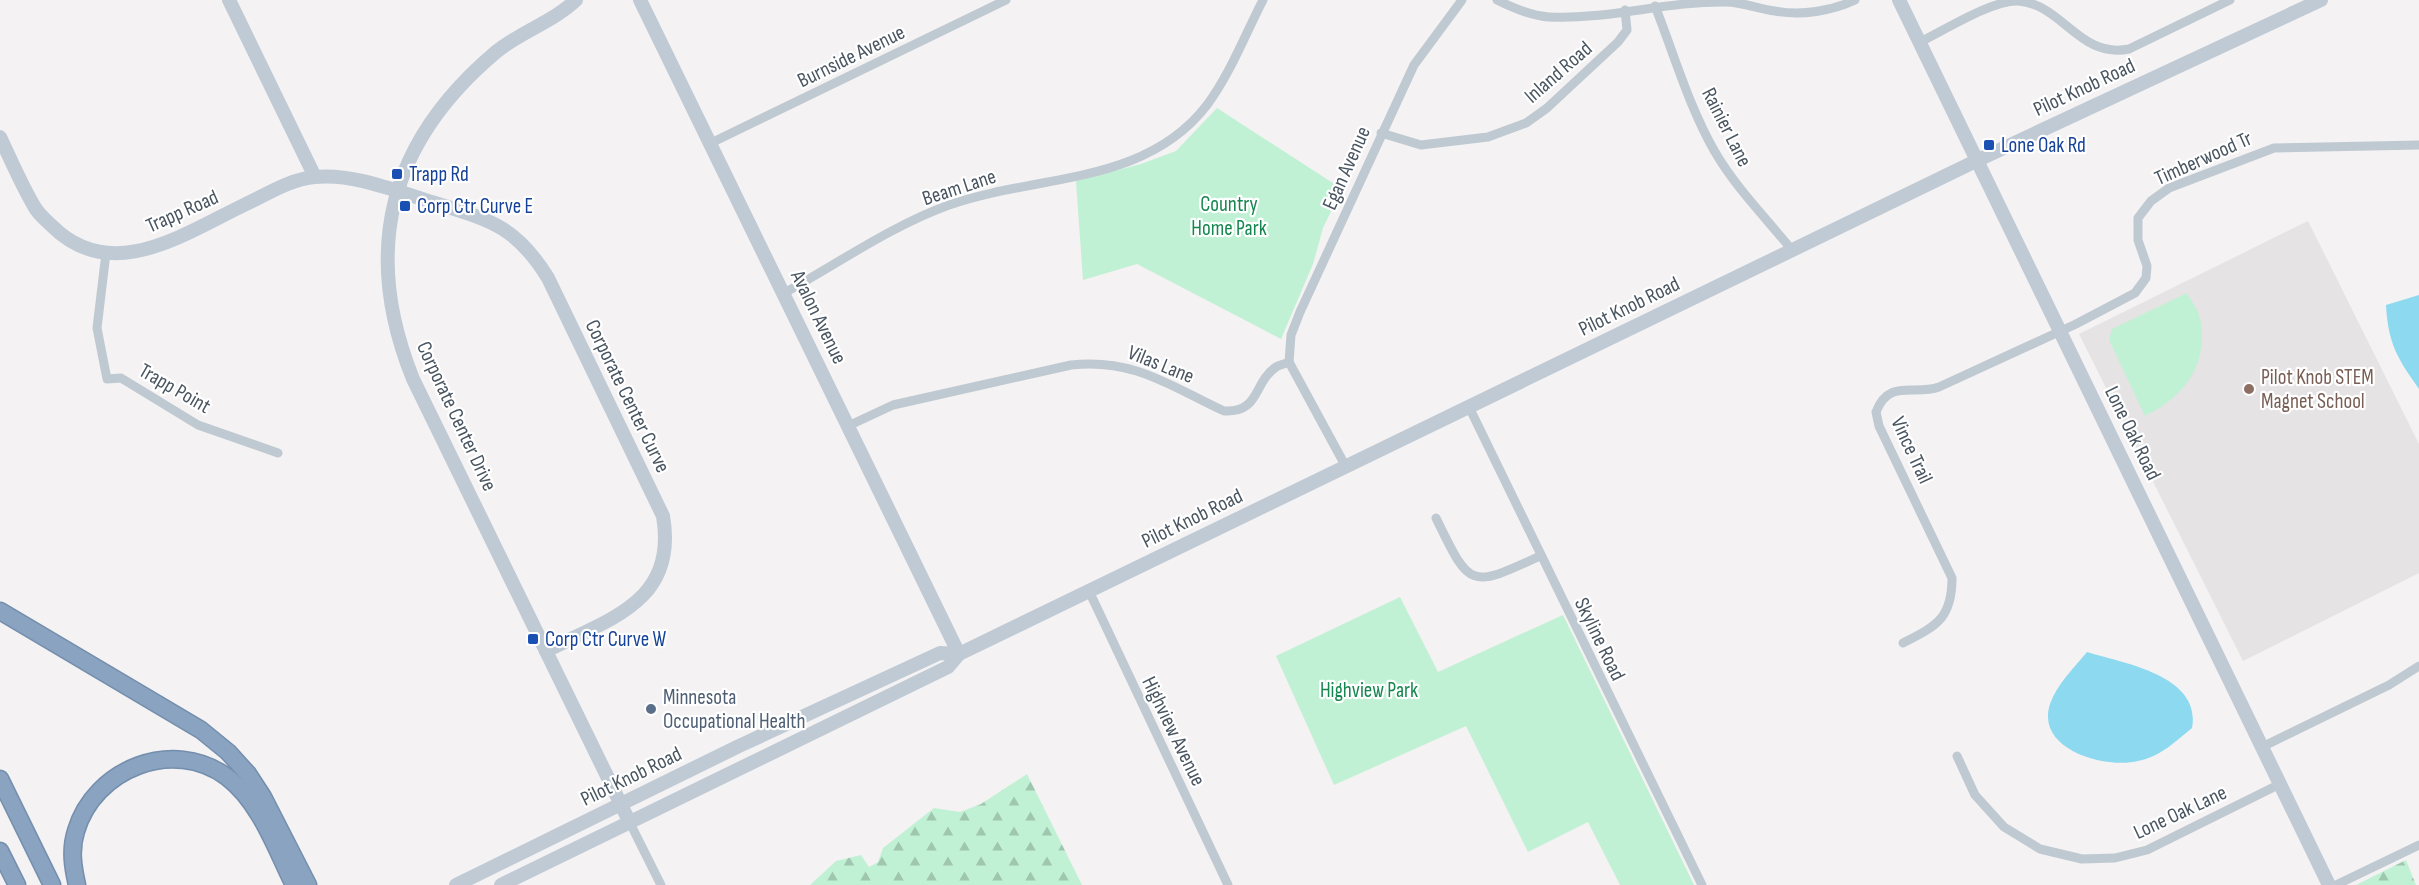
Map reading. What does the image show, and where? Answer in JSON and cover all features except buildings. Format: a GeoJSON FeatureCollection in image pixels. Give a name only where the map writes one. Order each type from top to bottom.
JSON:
{"type":"FeatureCollection","features":[{"type":"Feature","properties":{"kind":"highway"},"geometry":{"type":"LineString","coordinates":[[0,611],[201,730],[228,752],[263,797],[308,885]]}},
{"type":"Feature","properties":{"kind":"highway"},"geometry":{"type":"LineString","coordinates":[[77,885],[72,862],[73,848],[75,832],[86,806],[105,785],[127,770],[167,759],[199,763],[213,769],[237,786],[250,801],[294,885]]}},
{"type":"Feature","properties":{"kind":"highway"},"geometry":{"type":"LineString","coordinates":[[0,779],[52,885]]}},
{"type":"Feature","properties":{"kind":"highway"},"geometry":{"type":"LineString","coordinates":[[0,851],[17,885]]}},
{"type":"Feature","properties":{"kind":"main road"},"geometry":{"type":"LineString","coordinates":[[229,0],[315,177]]}},
{"type":"Feature","properties":{"kind":"main road","name":"Corporate Center Drive"},"geometry":{"type":"LineString","coordinates":[[576,0],[499,50],[460,82],[422,134],[397,192],[389,228],[387,269],[391,310],[400,345],[413,379],[630,823]]}},
{"type":"Feature","properties":{"kind":"main road","name":"Avalon Avenue"},"geometry":{"type":"LineString","coordinates":[[640,0],[959,654]]}},
{"type":"Feature","properties":{"kind":"main road","name":"Lone Oak Road"},"geometry":{"type":"LineString","coordinates":[[1899,0],[2329,885]]}},
{"type":"Feature","properties":{"kind":"main road","name":"Pilot Knob Road"},"geometry":{"type":"LineString","coordinates":[[501,885],[948,668],[959,654],[1978,160],[2321,0]]}},
{"type":"Feature","properties":{"kind":"main road","name":"Trapp Road"},"geometry":{"type":"LineString","coordinates":[[0,137],[35,209],[64,238],[85,249],[106,253],[134,254],[159,246],[290,183],[315,177],[346,178],[397,192]]}},
{"type":"Feature","properties":{"kind":"main road","name":"Corporate Center Curve"},"geometry":{"type":"LineString","coordinates":[[397,192],[488,219],[513,235],[533,254],[548,278],[663,516],[666,535],[665,556],[658,577],[646,594],[625,612],[546,651]]}},
{"type":"Feature","properties":{"kind":"main road","name":"Pilot Knob Road"},"geometry":{"type":"LineString","coordinates":[[456,885],[739,746],[940,653],[959,654]]}},
{"type":"Feature","properties":{"kind":"main road"},"geometry":{"type":"LineString","coordinates":[[875,683],[884,699]]}},
{"type":"Feature","properties":{"kind":"street","name":"Burnside Avenue"},"geometry":{"type":"LineString","coordinates":[[711,144],[1006,0]]}},
{"type":"Feature","properties":{"kind":"street","name":"Beam Lane"},"geometry":{"type":"LineString","coordinates":[[784,293],[909,224],[948,206],[989,193],[1096,172],[1134,162],[1158,149],[1189,124],[1207,105],[1223,80],[1263,0]]}},
{"type":"Feature","properties":{"kind":"street","name":"Egan Avenue"},"geometry":{"type":"LineString","coordinates":[[1289,362],[1290,335],[1381,133],[1414,65],[1462,0]]}},
{"type":"Feature","properties":{"kind":"street"},"geometry":{"type":"LineString","coordinates":[[1497,0],[1513,8],[1546,17],[1572,17],[1655,6],[1728,2],[1778,12],[1812,13],[1856,0]]}},
{"type":"Feature","properties":{"kind":"street"},"geometry":{"type":"LineString","coordinates":[[1920,42],[1997,5],[2018,1],[2041,8],[2098,48],[2114,52],[2129,49],[2230,0]]}},
{"type":"Feature","properties":{"kind":"street","name":"Rainier Lane"},"geometry":{"type":"LineString","coordinates":[[1655,6],[1696,112],[1715,151],[1738,187],[1792,250]]}},
{"type":"Feature","properties":{"kind":"street","name":"Inland Road"},"geometry":{"type":"LineString","coordinates":[[1381,133],[1421,145],[1488,137],[1526,123],[1547,108],[1618,42],[1627,30],[1625,10]]}},
{"type":"Feature","properties":{"kind":"street","name":"Timberwood Tr"},"geometry":{"type":"LineString","coordinates":[[2060,330],[2076,324],[2139,289],[2146,278],[2147,266],[2138,240],[2138,218],[2151,201],[2169,188],[2274,148],[2419,145]]}},
{"type":"Feature","properties":{"kind":"street","name":"Trapp Point"},"geometry":{"type":"LineString","coordinates":[[106,253],[97,328],[106,379],[122,378],[198,425],[278,453]]}},
{"type":"Feature","properties":{"kind":"street","name":"Vince Trail"},"geometry":{"type":"LineString","coordinates":[[1903,643],[1941,620],[1952,595],[1952,579],[1879,426],[1876,412],[1880,402],[1887,394],[1898,390],[1929,390],[1939,387],[2060,330]]}},
{"type":"Feature","properties":{"kind":"street","name":"Vilas Lane"},"geometry":{"type":"LineString","coordinates":[[849,426],[893,405],[1071,364],[1094,362],[1118,364],[1140,371],[1224,411],[1237,412],[1251,402],[1275,367],[1289,362]]}},
{"type":"Feature","properties":{"kind":"street"},"geometry":{"type":"LineString","coordinates":[[1289,362],[1346,466]]}},
{"type":"Feature","properties":{"kind":"street","name":"Skyline Road"},"geometry":{"type":"LineString","coordinates":[[1469,407],[1702,885]]}},
{"type":"Feature","properties":{"kind":"street"},"geometry":{"type":"LineString","coordinates":[[1436,518],[1459,565],[1474,577],[1493,577],[1540,556]]}},
{"type":"Feature","properties":{"kind":"street","name":"Highview Avenue"},"geometry":{"type":"LineString","coordinates":[[1089,591],[1227,885]]}},
{"type":"Feature","properties":{"kind":"street"},"geometry":{"type":"LineString","coordinates":[[2262,747],[2389,685],[2419,666]]}},
{"type":"Feature","properties":{"kind":"street","name":"Lone Oak Lane"},"geometry":{"type":"LineString","coordinates":[[1957,756],[1975,795],[2004,827],[2040,849],[2082,859],[2115,858],[2147,850],[2280,784]]}},
{"type":"Feature","properties":{"kind":"street"},"geometry":{"type":"LineString","coordinates":[[630,823],[661,885]]}},
{"type":"Feature","properties":{"kind":"street"},"geometry":{"type":"LineString","coordinates":[[2336,885],[2419,844]]}},
{"type":"Feature","properties":{"kind":"shaded area","name":"Pilot Knob STEM Magnet School"},"geometry":{"type":"Polygon","coordinates":[[[2308,221],[2419,444],[2419,573],[2243,661],[2079,334],[2308,221]]]}},
{"type":"Feature","properties":{"kind":"green space","name":"Country Home Park"},"geometry":{"type":"Polygon","coordinates":[[[1217,108],[1342,189],[1323,228],[1313,264],[1281,339],[1137,264],[1083,280],[1076,181],[1141,164],[1176,151],[1217,108]]]}},
{"type":"Feature","properties":{"kind":"green space"},"geometry":{"type":"Polygon","coordinates":[[[2187,293],[2201,323],[2202,339],[2196,367],[2190,379],[2171,400],[2145,416],[2109,340],[2112,329],[2187,293]]]}},
{"type":"Feature","properties":{"kind":"green space","name":"Highview Park"},"geometry":{"type":"Polygon","coordinates":[[[1400,597],[1438,672],[1563,615],[1694,885],[1620,885],[1588,822],[1528,852],[1466,726],[1334,785],[1276,656],[1400,597]]]}},
{"type":"Feature","properties":{"kind":"green space"},"geometry":{"type":"Polygon","coordinates":[[[1027,774],[1082,885],[810,885],[836,861],[861,855],[869,867],[878,862],[883,848],[934,808],[960,812],[981,804],[1027,774]]]}},
{"type":"Feature","properties":{"kind":"green space"},"geometry":{"type":"Polygon","coordinates":[[[2406,860],[2416,885],[2356,885],[2406,860]]]}},
{"type":"Feature","properties":{"kind":"water"},"geometry":{"type":"Polygon","coordinates":[[[2419,295],[2419,389],[2395,350],[2389,330],[2386,305],[2419,295]]]}},
{"type":"Feature","properties":{"kind":"water"},"geometry":{"type":"Polygon","coordinates":[[[2087,652],[2138,667],[2172,684],[2185,695],[2192,710],[2192,728],[2153,756],[2124,763],[2092,759],[2076,753],[2063,744],[2053,733],[2048,720],[2050,704],[2061,683],[2087,652]]]}},
{"type":"Feature","properties":{"kind":"place","name":"Lone Oak Rd"},"geometry":{"type":"Point","coordinates":[1989,145]}},
{"type":"Feature","properties":{"kind":"place","name":"Trapp Rd"},"geometry":{"type":"Point","coordinates":[397,174]}},
{"type":"Feature","properties":{"kind":"place","name":"Corp Ctr Curve E"},"geometry":{"type":"Point","coordinates":[405,206]}},
{"type":"Feature","properties":{"kind":"place","name":"Pilot Knob STEM Magnet School"},"geometry":{"type":"Point","coordinates":[2249,389]}},
{"type":"Feature","properties":{"kind":"place","name":"Corp Ctr Curve W"},"geometry":{"type":"Point","coordinates":[533,639]}},
{"type":"Feature","properties":{"kind":"place","name":"Minnesota Occupational Health"},"geometry":{"type":"Point","coordinates":[651,709]}}]}
